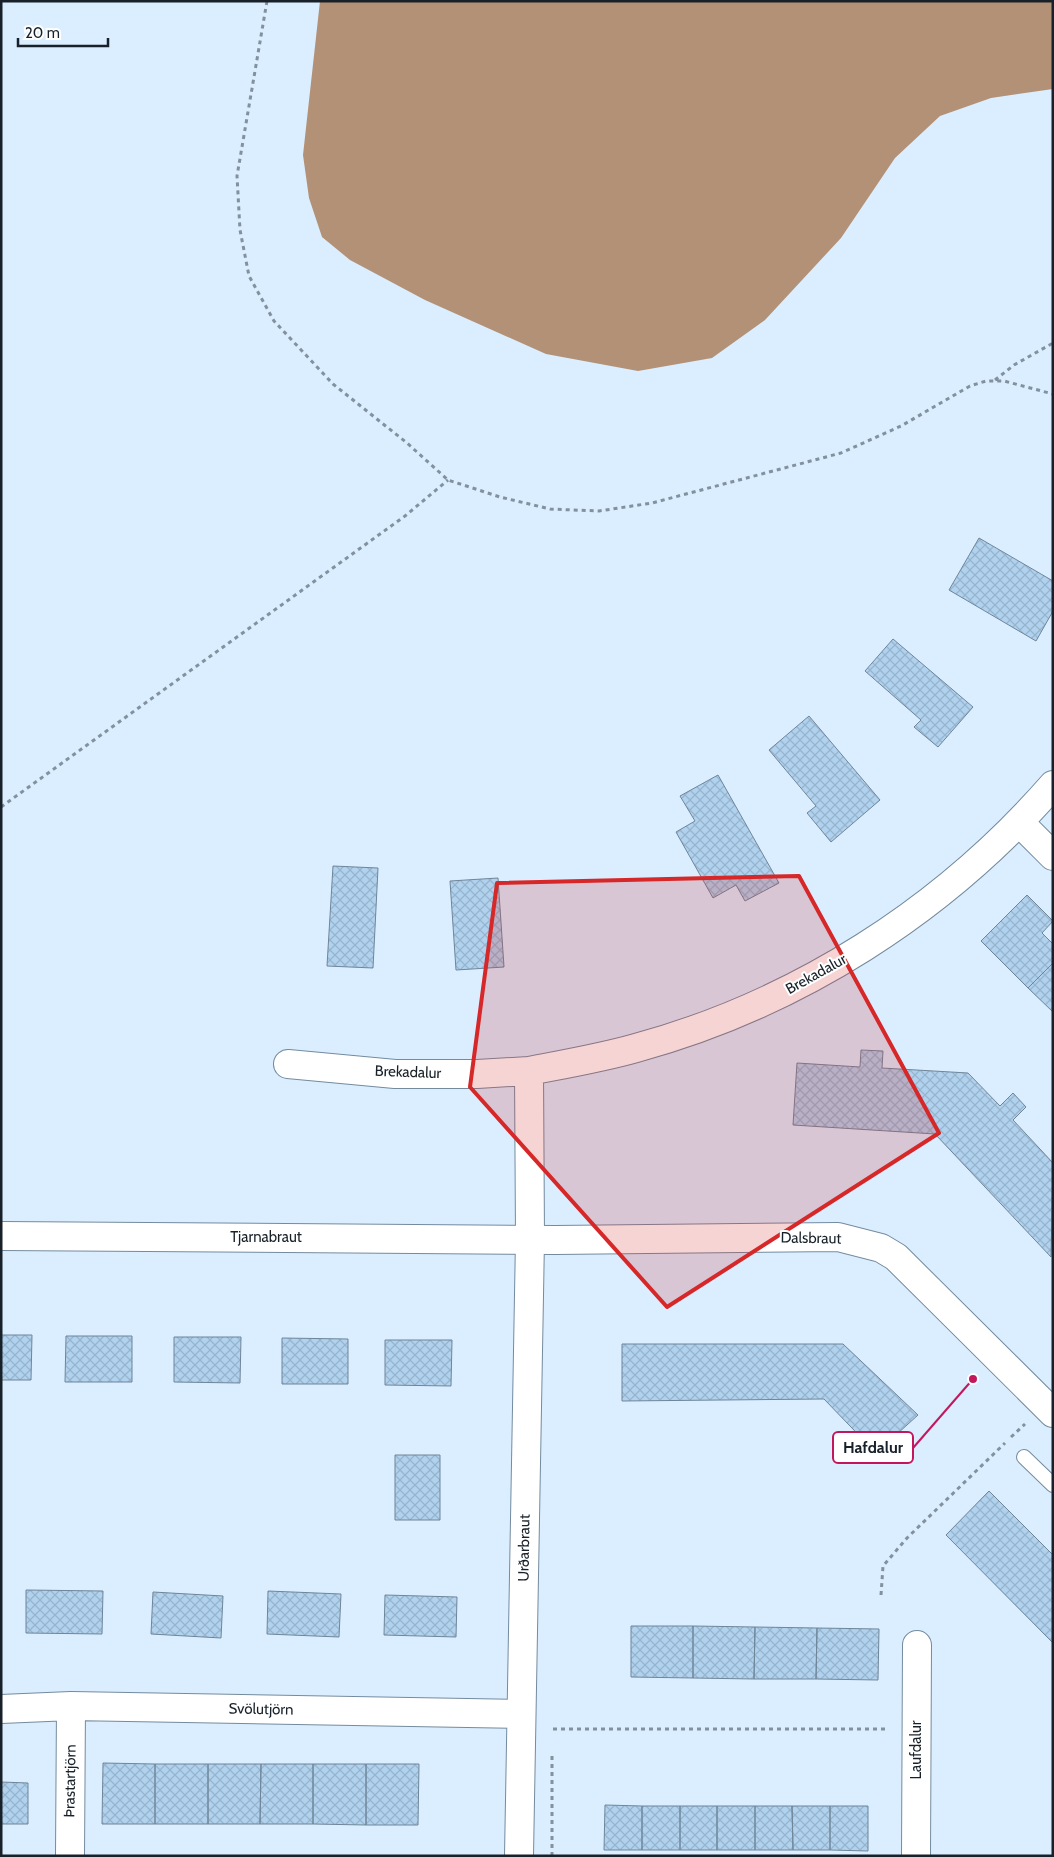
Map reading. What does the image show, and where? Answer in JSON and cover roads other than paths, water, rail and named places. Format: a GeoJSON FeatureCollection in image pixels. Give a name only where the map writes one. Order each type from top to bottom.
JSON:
{"type":"FeatureCollection","features":[{"type":"Feature","properties":{"kind":"street","name":"Brekadalur"},"geometry":{"type":"LineString","coordinates":[[288,1064],[395,1074],[477,1074],[529,1071],[637,1048],[740,1012],[790,989],[839,963],[903,921],[978,862],[1053,786]]}},
{"type":"Feature","properties":{"kind":"street"},"geometry":{"type":"LineString","coordinates":[[1019,822],[1053,856]]}},
{"type":"Feature","properties":{"kind":"street"},"geometry":{"type":"LineString","coordinates":[[529,1071],[530,1239]]}},
{"type":"Feature","properties":{"kind":"street","name":"Tjarnabraut"},"geometry":{"type":"LineString","coordinates":[[1,1236],[530,1239]]}},
{"type":"Feature","properties":{"kind":"street","name":"Dalsbraut"},"geometry":{"type":"LineString","coordinates":[[530,1239],[838,1237],[881,1248],[896,1257],[1048,1409]]}},
{"type":"Feature","properties":{"kind":"street","name":"Urðarbraut"},"geometry":{"type":"LineString","coordinates":[[519,1856],[530,1239]]}},
{"type":"Feature","properties":{"kind":"street","name":"Laufdalur"},"geometry":{"type":"LineString","coordinates":[[916,1856],[917,1645]]}},
{"type":"Feature","properties":{"kind":"street","name":"Svölutjörn"},"geometry":{"type":"LineString","coordinates":[[1,1709],[71,1706],[521,1714]]}},
{"type":"Feature","properties":{"kind":"street","name":"Þrastartjörn"},"geometry":{"type":"LineString","coordinates":[[70,1856],[71,1706]]}},
{"type":"Feature","properties":{"kind":"lane"},"geometry":{"type":"LineString","coordinates":[[1024,1457],[1053,1485]]}},
{"type":"Feature","properties":{"kind":"place","name":"Hafdalur"},"geometry":{"type":"Point","coordinates":[973,1379]}}]}
